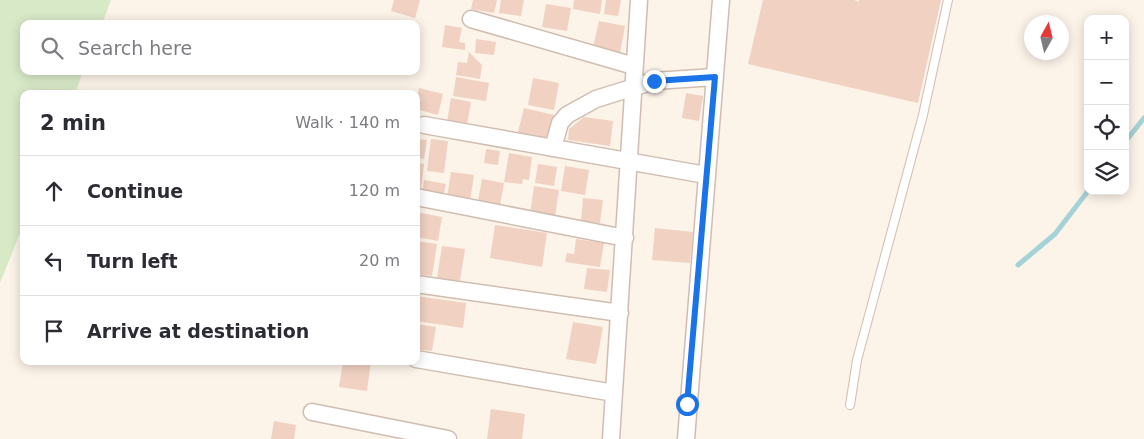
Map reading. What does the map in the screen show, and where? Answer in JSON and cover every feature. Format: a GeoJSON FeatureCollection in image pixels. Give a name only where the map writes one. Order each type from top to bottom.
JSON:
{"type":"FeatureCollection","features":[{"type":"Feature","properties":{"kind":"street"},"geometry":{"type":"LineString","coordinates":[[611,439],[625,238],[632,86],[639,0]]}},
{"type":"Feature","properties":{"kind":"street"},"geometry":{"type":"LineString","coordinates":[[686,439],[721,0]]}},
{"type":"Feature","properties":{"kind":"street"},"geometry":{"type":"LineString","coordinates":[[471,19],[634,66]]}},
{"type":"Feature","properties":{"kind":"street"},"geometry":{"type":"LineString","coordinates":[[553,148],[560,123],[566,115],[596,99],[632,86],[654,81],[715,77]]}},
{"type":"Feature","properties":{"kind":"street"},"geometry":{"type":"LineString","coordinates":[[424,125],[706,175]]}},
{"type":"Feature","properties":{"kind":"street"},"geometry":{"type":"LineString","coordinates":[[420,198],[625,238]]}},
{"type":"Feature","properties":{"kind":"street"},"geometry":{"type":"LineString","coordinates":[[420,285],[620,312]]}},
{"type":"Feature","properties":{"kind":"street"},"geometry":{"type":"LineString","coordinates":[[420,360],[614,393]]}},
{"type":"Feature","properties":{"kind":"street"},"geometry":{"type":"LineString","coordinates":[[312,412],[448,439]]}},
{"type":"Feature","properties":{"kind":"lane"},"geometry":{"type":"LineString","coordinates":[[850,405],[857,360],[923,115],[948,0]]}},
{"type":"Feature","properties":{"kind":"green space"},"geometry":{"type":"Polygon","coordinates":[[[0,0],[111,0],[104,20],[20,20],[20,75],[82,75],[76,90],[20,90],[20,233],[0,283],[0,0]]]}},
{"type":"Feature","properties":{"kind":"building"},"geometry":{"type":"Polygon","coordinates":[[[394,0],[420,0],[415,18],[391,11],[394,0]]]}},
{"type":"Feature","properties":{"kind":"building"},"geometry":{"type":"Polygon","coordinates":[[[473,0],[497,0],[494,13],[471,9],[473,0]]]}},
{"type":"Feature","properties":{"kind":"building"},"geometry":{"type":"Polygon","coordinates":[[[501,0],[524,0],[521,16],[499,13],[501,0]]]}},
{"type":"Feature","properties":{"kind":"building"},"geometry":{"type":"Polygon","coordinates":[[[574,0],[602,0],[600,14],[573,9],[574,0]]]}},
{"type":"Feature","properties":{"kind":"building"},"geometry":{"type":"Polygon","coordinates":[[[606,0],[621,0],[618,16],[604,14],[606,0]]]}},
{"type":"Feature","properties":{"kind":"building"},"geometry":{"type":"Polygon","coordinates":[[[763,0],[854,0],[859,2],[859,0],[941,0],[918,103],[748,64],[763,0]]]}},
{"type":"Feature","properties":{"kind":"building"},"geometry":{"type":"Polygon","coordinates":[[[546,4],[571,8],[567,31],[542,27],[546,4]]]}},
{"type":"Feature","properties":{"kind":"building"},"geometry":{"type":"Polygon","coordinates":[[[599,21],[625,26],[620,53],[593,47],[599,21]]]}},
{"type":"Feature","properties":{"kind":"building"},"geometry":{"type":"Polygon","coordinates":[[[445,25],[462,28],[459,42],[465,43],[465,50],[442,47],[445,25]]]}},
{"type":"Feature","properties":{"kind":"building"},"geometry":{"type":"Polygon","coordinates":[[[476,39],[496,42],[494,55],[475,53],[476,39]]]}},
{"type":"Feature","properties":{"kind":"building"},"geometry":{"type":"Polygon","coordinates":[[[469,52],[482,65],[480,79],[456,75],[458,62],[467,63],[469,52]]]}},
{"type":"Feature","properties":{"kind":"building"},"geometry":{"type":"Polygon","coordinates":[[[456,77],[489,83],[486,101],[453,96],[456,77]]]}},
{"type":"Feature","properties":{"kind":"building"},"geometry":{"type":"Polygon","coordinates":[[[533,78],[559,83],[554,110],[528,105],[533,78]]]}},
{"type":"Feature","properties":{"kind":"building"},"geometry":{"type":"Polygon","coordinates":[[[419,88],[443,94],[438,115],[420,110],[419,88]]]}},
{"type":"Feature","properties":{"kind":"building"},"geometry":{"type":"Polygon","coordinates":[[[686,93],[703,96],[699,121],[682,118],[686,93]]]}},
{"type":"Feature","properties":{"kind":"building"},"geometry":{"type":"Polygon","coordinates":[[[451,98],[471,102],[467,125],[447,122],[451,98]]]}},
{"type":"Feature","properties":{"kind":"building"},"geometry":{"type":"Polygon","coordinates":[[[524,108],[554,115],[547,140],[518,132],[524,108]]]}},
{"type":"Feature","properties":{"kind":"building"},"geometry":{"type":"Polygon","coordinates":[[[584,117],[613,121],[610,146],[568,140],[569,129],[584,117]]]}},
{"type":"Feature","properties":{"kind":"building"},"geometry":{"type":"Polygon","coordinates":[[[420,139],[427,140],[424,159],[420,158],[420,139]]]}},
{"type":"Feature","properties":{"kind":"building"},"geometry":{"type":"Polygon","coordinates":[[[431,139],[448,141],[444,173],[427,171],[431,139]]]}},
{"type":"Feature","properties":{"kind":"building"},"geometry":{"type":"Polygon","coordinates":[[[486,149],[500,151],[498,165],[484,163],[486,149]]]}},
{"type":"Feature","properties":{"kind":"building"},"geometry":{"type":"Polygon","coordinates":[[[509,153],[532,157],[529,180],[523,179],[522,184],[504,182],[509,153]]]}},
{"type":"Feature","properties":{"kind":"building"},"geometry":{"type":"Polygon","coordinates":[[[420,163],[424,164],[420,190],[420,163]]]}},
{"type":"Feature","properties":{"kind":"building"},"geometry":{"type":"Polygon","coordinates":[[[538,164],[557,167],[554,186],[535,183],[538,164]]]}},
{"type":"Feature","properties":{"kind":"building"},"geometry":{"type":"Polygon","coordinates":[[[565,166],[589,170],[585,195],[561,191],[565,166]]]}},
{"type":"Feature","properties":{"kind":"building"},"geometry":{"type":"Polygon","coordinates":[[[451,172],[474,175],[470,201],[447,197],[451,172]]]}},
{"type":"Feature","properties":{"kind":"building"},"geometry":{"type":"Polygon","coordinates":[[[482,179],[504,183],[500,205],[478,201],[482,179]]]}},
{"type":"Feature","properties":{"kind":"building"},"geometry":{"type":"Polygon","coordinates":[[[424,180],[446,184],[443,197],[422,194],[424,180]]]}},
{"type":"Feature","properties":{"kind":"building"},"geometry":{"type":"Polygon","coordinates":[[[534,186],[559,190],[555,217],[530,214],[534,186]]]}},
{"type":"Feature","properties":{"kind":"building"},"geometry":{"type":"Polygon","coordinates":[[[583,198],[603,200],[600,223],[581,221],[583,198]]]}},
{"type":"Feature","properties":{"kind":"building"},"geometry":{"type":"Polygon","coordinates":[[[420,213],[442,217],[438,241],[420,238],[420,213]]]}},
{"type":"Feature","properties":{"kind":"building"},"geometry":{"type":"Polygon","coordinates":[[[495,225],[547,233],[542,267],[490,258],[495,225]]]}},
{"type":"Feature","properties":{"kind":"building"},"geometry":{"type":"Polygon","coordinates":[[[655,228],[693,232],[690,263],[652,260],[655,228]]]}},
{"type":"Feature","properties":{"kind":"building"},"geometry":{"type":"Polygon","coordinates":[[[576,239],[604,243],[600,267],[565,262],[567,253],[574,254],[576,239]]]}},
{"type":"Feature","properties":{"kind":"building"},"geometry":{"type":"Polygon","coordinates":[[[420,242],[437,244],[432,276],[420,274],[420,242]]]}},
{"type":"Feature","properties":{"kind":"building"},"geometry":{"type":"Polygon","coordinates":[[[442,246],[465,249],[460,281],[437,278],[442,246]]]}},
{"type":"Feature","properties":{"kind":"building"},"geometry":{"type":"Polygon","coordinates":[[[587,268],[610,270],[607,292],[584,289],[587,268]]]}},
{"type":"Feature","properties":{"kind":"building"},"geometry":{"type":"Polygon","coordinates":[[[420,297],[466,303],[463,328],[420,322],[420,297]]]}},
{"type":"Feature","properties":{"kind":"building"},"geometry":{"type":"Polygon","coordinates":[[[573,322],[603,327],[596,364],[566,359],[573,322]]]}},
{"type":"Feature","properties":{"kind":"building"},"geometry":{"type":"Polygon","coordinates":[[[420,325],[436,327],[432,351],[420,350],[420,325]]]}},
{"type":"Feature","properties":{"kind":"building"},"geometry":{"type":"Polygon","coordinates":[[[342,365],[370,365],[367,391],[339,387],[342,365]]]}},
{"type":"Feature","properties":{"kind":"building"},"geometry":{"type":"Polygon","coordinates":[[[491,409],[525,414],[522,439],[487,439],[491,409]]]}},
{"type":"Feature","properties":{"kind":"building"},"geometry":{"type":"Polygon","coordinates":[[[274,421],[296,425],[294,439],[271,439],[274,421]]]}},
{"type":"Feature","properties":{"kind":"waterway"},"geometry":{"type":"LineString","coordinates":[[1129,137],[1144,118]]}},
{"type":"Feature","properties":{"kind":"waterway"},"geometry":{"type":"LineString","coordinates":[[1018,265],[1055,234],[1085,195]]}},
{"type":"Feature","properties":{"kind":"route"},"geometry":{"type":"LineString","coordinates":[[654,81],[715,77],[687,404]]}}]}
